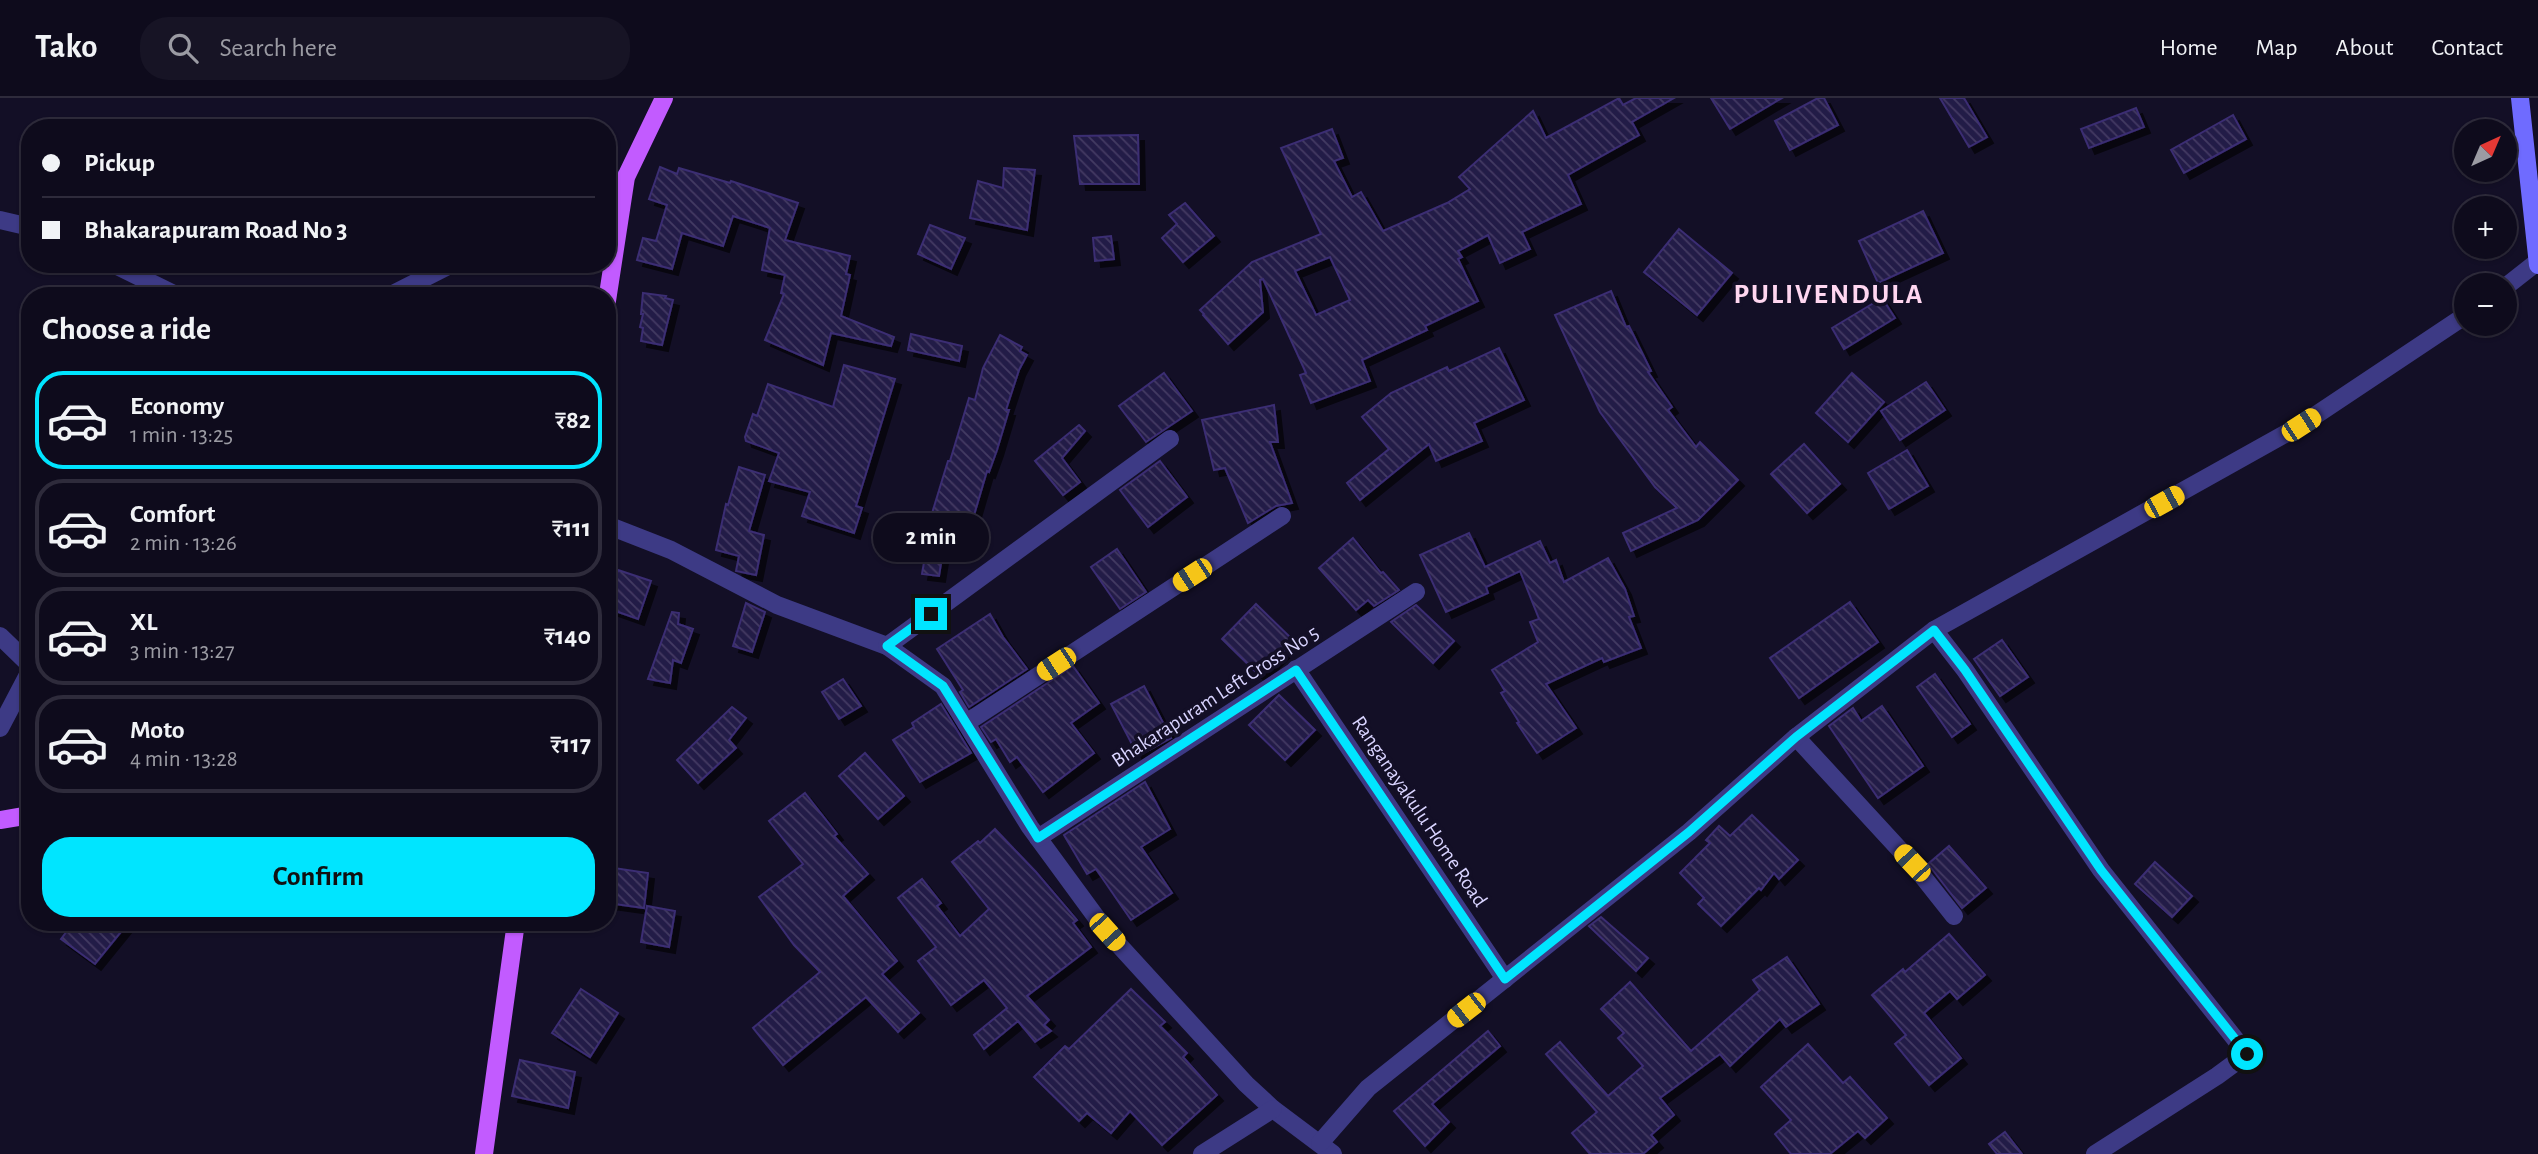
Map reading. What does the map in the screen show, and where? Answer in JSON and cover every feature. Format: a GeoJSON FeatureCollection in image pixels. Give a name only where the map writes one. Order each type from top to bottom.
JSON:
{"type":"FeatureCollection","features":[{"type":"Feature","properties":{"kind":"main road"},"geometry":{"type":"LineString","coordinates":[[616,242],[626,177],[664,98]]}},
{"type":"Feature","properties":{"kind":"main road"},"geometry":{"type":"LineString","coordinates":[[0,820],[21,816]]}},
{"type":"Feature","properties":{"kind":"main road"},"geometry":{"type":"LineString","coordinates":[[484,1154],[515,931]]}},
{"type":"Feature","properties":{"kind":"street"},"geometry":{"type":"LineString","coordinates":[[2517,279],[2537,264],[2520,98]]}},
{"type":"Feature","properties":{"kind":"street"},"geometry":{"type":"LineString","coordinates":[[616,182],[626,177]]}},
{"type":"Feature","properties":{"kind":"street"},"geometry":{"type":"LineString","coordinates":[[0,220],[21,225]]}},
{"type":"Feature","properties":{"kind":"street"},"geometry":{"type":"LineString","coordinates":[[131,273],[159,287]]}},
{"type":"Feature","properties":{"kind":"street"},"geometry":{"type":"LineString","coordinates":[[407,287],[434,273]]}},
{"type":"Feature","properties":{"kind":"street"},"geometry":{"type":"LineString","coordinates":[[616,529],[671,550],[777,605],[887,646],[943,686],[1038,838],[1107,932],[1245,1084],[1273,1109],[1326,1148],[1368,1088],[1689,832],[1796,737],[1934,630],[2301,425],[2454,323]]}},
{"type":"Feature","properties":{"kind":"street"},"geometry":{"type":"LineString","coordinates":[[887,646],[1170,439]]}},
{"type":"Feature","properties":{"kind":"street"},"geometry":{"type":"LineString","coordinates":[[966,723],[1282,516]]}},
{"type":"Feature","properties":{"kind":"street","name":"Bhakarapuram Left Cross No 5"},"geometry":{"type":"LineString","coordinates":[[1038,838],[1416,592]]}},
{"type":"Feature","properties":{"kind":"street"},"geometry":{"type":"LineString","coordinates":[[1934,630],[1965,670],[2101,870],[2247,1054],[2095,1154]]}},
{"type":"Feature","properties":{"kind":"street"},"geometry":{"type":"LineString","coordinates":[[0,636],[21,656]]}},
{"type":"Feature","properties":{"kind":"street","name":"Ranganayakulu Home Road"},"geometry":{"type":"LineString","coordinates":[[1296,670],[1505,979]]}},
{"type":"Feature","properties":{"kind":"street"},"geometry":{"type":"LineString","coordinates":[[0,728],[21,688]]}},
{"type":"Feature","properties":{"kind":"street"},"geometry":{"type":"LineString","coordinates":[[1796,737],[1912,863],[1954,916]]}},
{"type":"Feature","properties":{"kind":"street"},"geometry":{"type":"LineString","coordinates":[[1202,1154],[1273,1109]]}},
{"type":"Feature","properties":{"kind":"building"},"geometry":{"type":"Polygon","coordinates":[[[1619,98],[1623,105],[1636,98],[1674,98],[1632,122],[1639,135],[1568,175],[1581,204],[1522,232],[1530,249],[1500,263],[1488,235],[1458,251],[1462,257],[1458,259],[1478,301],[1425,326],[1427,330],[1362,360],[1370,381],[1311,403],[1300,375],[1306,373],[1263,279],[1260,280],[1263,312],[1228,344],[1200,310],[1252,262],[1321,234],[1281,148],[1332,129],[1343,158],[1334,161],[1352,197],[1361,192],[1383,231],[1447,203],[1470,189],[1459,177],[1533,111],[1546,138],[1619,98]],[[1330,257],[1295,271],[1316,315],[1350,300],[1330,257]]]}},
{"type":"Feature","properties":{"kind":"building"},"geometry":{"type":"Polygon","coordinates":[[[1711,98],[1782,98],[1730,129],[1711,98]]]}},
{"type":"Feature","properties":{"kind":"building"},"geometry":{"type":"Polygon","coordinates":[[[1818,98],[1824,98],[1838,125],[1790,150],[1775,121],[1818,98]]]}},
{"type":"Feature","properties":{"kind":"building"},"geometry":{"type":"Polygon","coordinates":[[[1940,98],[1964,98],[1987,137],[1969,147],[1940,98]]]}},
{"type":"Feature","properties":{"kind":"building"},"geometry":{"type":"Polygon","coordinates":[[[2136,108],[2144,127],[2089,148],[2081,129],[2136,108]]]}},
{"type":"Feature","properties":{"kind":"building"},"geometry":{"type":"Polygon","coordinates":[[[2233,115],[2246,139],[2184,173],[2171,150],[2233,115]]]}},
{"type":"Feature","properties":{"kind":"building"},"geometry":{"type":"Polygon","coordinates":[[[1138,135],[1139,184],[1080,184],[1074,136],[1138,135]]]}},
{"type":"Feature","properties":{"kind":"building"},"geometry":{"type":"Polygon","coordinates":[[[660,167],[677,174],[679,168],[730,183],[731,181],[798,203],[785,240],[850,256],[846,274],[850,275],[841,316],[894,337],[891,346],[831,333],[823,365],[765,340],[784,294],[781,293],[785,275],[762,270],[770,228],[733,216],[723,246],[682,233],[672,269],[637,260],[643,238],[656,241],[667,205],[649,199],[660,167]]]}},
{"type":"Feature","properties":{"kind":"building"},"geometry":{"type":"Polygon","coordinates":[[[1004,168],[1035,170],[1027,230],[970,218],[978,181],[1003,188],[1004,168]]]}},
{"type":"Feature","properties":{"kind":"building"},"geometry":{"type":"Polygon","coordinates":[[[1185,203],[1214,236],[1183,262],[1162,238],[1177,224],[1169,215],[1185,203]]]}},
{"type":"Feature","properties":{"kind":"building"},"geometry":{"type":"Polygon","coordinates":[[[1923,211],[1943,253],[1878,283],[1859,241],[1923,211]]]}},
{"type":"Feature","properties":{"kind":"building"},"geometry":{"type":"Polygon","coordinates":[[[930,225],[965,238],[951,269],[918,254],[930,225]]]}},
{"type":"Feature","properties":{"kind":"building"},"geometry":{"type":"Polygon","coordinates":[[[1679,229],[1732,273],[1697,315],[1644,272],[1679,229]]]}},
{"type":"Feature","properties":{"kind":"building"},"geometry":{"type":"Polygon","coordinates":[[[1111,236],[1114,259],[1095,261],[1093,238],[1111,236]]]}},
{"type":"Feature","properties":{"kind":"building"},"geometry":{"type":"Polygon","coordinates":[[[1611,291],[1626,327],[1629,326],[1651,371],[1648,372],[1672,407],[1668,410],[1696,447],[1700,442],[1738,480],[1698,520],[1631,551],[1623,533],[1677,508],[1655,487],[1600,412],[1555,315],[1611,291]]]}},
{"type":"Feature","properties":{"kind":"building"},"geometry":{"type":"Polygon","coordinates":[[[643,293],[666,296],[665,298],[673,300],[662,345],[641,341],[643,293]]]}},
{"type":"Feature","properties":{"kind":"building"},"geometry":{"type":"Polygon","coordinates":[[[1882,298],[1895,318],[1844,349],[1832,328],[1882,298]]]}},
{"type":"Feature","properties":{"kind":"building"},"geometry":{"type":"Polygon","coordinates":[[[911,334],[962,346],[959,361],[908,350],[911,334]]]}},
{"type":"Feature","properties":{"kind":"building"},"geometry":{"type":"Polygon","coordinates":[[[1000,335],[1022,347],[1020,351],[1027,355],[1019,370],[1006,410],[1009,410],[997,450],[989,472],[987,471],[972,522],[949,515],[939,576],[922,574],[933,510],[948,461],[969,398],[975,400],[983,368],[1000,335]]]}},
{"type":"Feature","properties":{"kind":"building"},"geometry":{"type":"Polygon","coordinates":[[[1499,348],[1524,400],[1474,423],[1482,441],[1436,461],[1429,444],[1360,500],[1347,483],[1389,449],[1362,417],[1391,393],[1447,367],[1449,371],[1499,348]]]}},
{"type":"Feature","properties":{"kind":"building"},"geometry":{"type":"Polygon","coordinates":[[[844,365],[895,379],[856,506],[862,508],[854,533],[802,516],[810,492],[769,481],[779,453],[746,441],[745,437],[753,414],[757,416],[768,384],[833,407],[844,365]]]}},
{"type":"Feature","properties":{"kind":"building"},"geometry":{"type":"Polygon","coordinates":[[[1164,373],[1192,411],[1146,442],[1119,406],[1164,373]]]}},
{"type":"Feature","properties":{"kind":"building"},"geometry":{"type":"Polygon","coordinates":[[[1852,373],[1884,402],[1848,442],[1816,413],[1852,373]]]}},
{"type":"Feature","properties":{"kind":"building"},"geometry":{"type":"Polygon","coordinates":[[[1926,382],[1945,410],[1900,440],[1881,411],[1926,382]]]}},
{"type":"Feature","properties":{"kind":"building"},"geometry":{"type":"Polygon","coordinates":[[[1274,405],[1278,442],[1270,442],[1292,503],[1276,506],[1248,523],[1225,468],[1214,470],[1202,420],[1274,405]]]}},
{"type":"Feature","properties":{"kind":"building"},"geometry":{"type":"Polygon","coordinates":[[[1079,425],[1085,431],[1062,458],[1080,482],[1063,495],[1035,461],[1079,425]]]}},
{"type":"Feature","properties":{"kind":"building"},"geometry":{"type":"Polygon","coordinates":[[[1804,444],[1840,484],[1807,513],[1771,474],[1804,444]]]}},
{"type":"Feature","properties":{"kind":"building"},"geometry":{"type":"Polygon","coordinates":[[[1907,450],[1928,486],[1889,509],[1868,473],[1907,450]]]}},
{"type":"Feature","properties":{"kind":"building"},"geometry":{"type":"Polygon","coordinates":[[[1160,461],[1187,497],[1148,527],[1120,490],[1160,461]]]}},
{"type":"Feature","properties":{"kind":"building"},"geometry":{"type":"Polygon","coordinates":[[[739,467],[765,475],[749,531],[764,535],[756,575],[736,571],[739,556],[716,550],[726,504],[728,505],[739,467]]]}},
{"type":"Feature","properties":{"kind":"building"},"geometry":{"type":"Polygon","coordinates":[[[1469,533],[1485,567],[1540,541],[1550,563],[1556,560],[1564,582],[1608,558],[1625,589],[1634,616],[1629,617],[1641,648],[1604,662],[1602,658],[1546,684],[1576,728],[1537,753],[1517,723],[1519,722],[1501,693],[1505,691],[1492,670],[1538,642],[1530,622],[1539,619],[1520,571],[1486,587],[1488,593],[1446,612],[1420,555],[1469,533]]]}},
{"type":"Feature","properties":{"kind":"building"},"geometry":{"type":"Polygon","coordinates":[[[1353,538],[1381,573],[1383,572],[1399,590],[1374,606],[1368,600],[1356,610],[1319,568],[1353,538]]]}},
{"type":"Feature","properties":{"kind":"building"},"geometry":{"type":"Polygon","coordinates":[[[1117,549],[1146,592],[1120,609],[1091,567],[1117,549]]]}},
{"type":"Feature","properties":{"kind":"building"},"geometry":{"type":"Polygon","coordinates":[[[618,570],[651,581],[638,619],[616,611],[618,570]]]}},
{"type":"Feature","properties":{"kind":"building"},"geometry":{"type":"Polygon","coordinates":[[[1850,602],[1878,642],[1799,698],[1770,658],[1850,602]]]}},
{"type":"Feature","properties":{"kind":"building"},"geometry":{"type":"Polygon","coordinates":[[[746,603],[765,612],[752,652],[733,646],[746,603]]]}},
{"type":"Feature","properties":{"kind":"building"},"geometry":{"type":"Polygon","coordinates":[[[1256,604],[1294,641],[1260,676],[1222,639],[1256,604]]]}},
{"type":"Feature","properties":{"kind":"building"},"geometry":{"type":"Polygon","coordinates":[[[1416,605],[1454,641],[1433,663],[1391,622],[1416,605]]]}},
{"type":"Feature","properties":{"kind":"building"},"geometry":{"type":"Polygon","coordinates":[[[672,612],[679,613],[678,624],[693,629],[681,663],[673,660],[670,683],[648,679],[672,612]]]}},
{"type":"Feature","properties":{"kind":"building"},"geometry":{"type":"Polygon","coordinates":[[[990,614],[1027,669],[969,707],[960,692],[963,690],[937,649],[990,614]]]}},
{"type":"Feature","properties":{"kind":"building"},"geometry":{"type":"Polygon","coordinates":[[[2002,640],[2028,677],[2000,696],[1974,659],[2002,640]]]}},
{"type":"Feature","properties":{"kind":"building"},"geometry":{"type":"Polygon","coordinates":[[[1073,666],[1099,703],[1071,723],[1094,753],[1043,792],[1017,757],[1010,762],[996,739],[991,742],[981,727],[1073,666]]]}},
{"type":"Feature","properties":{"kind":"building"},"geometry":{"type":"Polygon","coordinates":[[[1935,674],[1970,724],[1952,737],[1917,687],[1935,674]]]}},
{"type":"Feature","properties":{"kind":"building"},"geometry":{"type":"Polygon","coordinates":[[[843,679],[861,706],[839,719],[822,692],[843,679]]]}},
{"type":"Feature","properties":{"kind":"building"},"geometry":{"type":"Polygon","coordinates":[[[1144,686],[1171,738],[1138,756],[1111,704],[1144,686]]]}},
{"type":"Feature","properties":{"kind":"building"},"geometry":{"type":"Polygon","coordinates":[[[1279,695],[1315,730],[1285,760],[1249,725],[1279,695]]]}},
{"type":"Feature","properties":{"kind":"building"},"geometry":{"type":"Polygon","coordinates":[[[941,704],[971,753],[920,782],[893,740],[914,727],[912,723],[941,704]]]}},
{"type":"Feature","properties":{"kind":"building"},"geometry":{"type":"Polygon","coordinates":[[[1882,706],[1923,766],[1878,798],[1829,726],[1853,708],[1861,721],[1882,706]]]}},
{"type":"Feature","properties":{"kind":"building"},"geometry":{"type":"Polygon","coordinates":[[[732,707],[746,718],[729,740],[736,748],[698,783],[677,760],[732,707]]]}},
{"type":"Feature","properties":{"kind":"building"},"geometry":{"type":"Polygon","coordinates":[[[865,753],[904,796],[878,819],[839,776],[865,753]]]}},
{"type":"Feature","properties":{"kind":"building"},"geometry":{"type":"Polygon","coordinates":[[[1145,782],[1170,829],[1141,847],[1172,893],[1131,920],[1096,869],[1087,874],[1064,835],[1145,782]]]}},
{"type":"Feature","properties":{"kind":"building"},"geometry":{"type":"Polygon","coordinates":[[[805,793],[837,834],[834,836],[868,874],[843,896],[897,961],[882,974],[919,1013],[898,1032],[866,997],[783,1065],[753,1028],[820,972],[794,945],[759,897],[803,864],[769,821],[805,793]]]}},
{"type":"Feature","properties":{"kind":"building"},"geometry":{"type":"Polygon","coordinates":[[[1752,815],[1798,860],[1779,879],[1774,873],[1761,890],[1759,888],[1721,926],[1698,904],[1704,898],[1680,873],[1710,843],[1706,840],[1719,826],[1730,836],[1752,815]]]}},
{"type":"Feature","properties":{"kind":"building"},"geometry":{"type":"Polygon","coordinates":[[[995,829],[1077,920],[1073,923],[1091,947],[1027,996],[1049,1020],[1044,1025],[1051,1031],[1035,1042],[1018,1021],[984,1049],[974,1035],[1007,1008],[984,980],[951,1005],[918,961],[936,947],[898,898],[922,879],[941,903],[937,906],[960,936],[989,909],[952,862],[995,829]]]}},
{"type":"Feature","properties":{"kind":"building"},"geometry":{"type":"Polygon","coordinates":[[[1949,846],[1986,888],[1962,908],[1928,864],[1949,846]]]}},
{"type":"Feature","properties":{"kind":"building"},"geometry":{"type":"Polygon","coordinates":[[[2155,862],[2192,896],[2172,917],[2135,884],[2155,862]]]}},
{"type":"Feature","properties":{"kind":"building"},"geometry":{"type":"Polygon","coordinates":[[[616,868],[648,873],[644,908],[616,904],[616,868]]]}},
{"type":"Feature","properties":{"kind":"building"},"geometry":{"type":"Polygon","coordinates":[[[647,906],[675,911],[669,947],[641,942],[647,906]]]}},
{"type":"Feature","properties":{"kind":"building"},"geometry":{"type":"Polygon","coordinates":[[[1601,917],[1648,958],[1636,971],[1589,926],[1601,917]]]}},
{"type":"Feature","properties":{"kind":"building"},"geometry":{"type":"Polygon","coordinates":[[[67,931],[122,931],[95,964],[61,939],[67,931]]]}},
{"type":"Feature","properties":{"kind":"building"},"geometry":{"type":"Polygon","coordinates":[[[1949,934],[1985,975],[1957,999],[1950,991],[1924,1013],[1961,1058],[1929,1085],[1895,1044],[1906,1035],[1872,995],[1903,969],[1905,972],[1949,934]]]}},
{"type":"Feature","properties":{"kind":"building"},"geometry":{"type":"Polygon","coordinates":[[[1787,957],[1819,1004],[1786,1027],[1780,1019],[1730,1066],[1720,1054],[1660,1098],[1674,1115],[1651,1135],[1657,1142],[1643,1154],[1590,1154],[1572,1133],[1597,1112],[1546,1054],[1560,1042],[1608,1096],[1643,1066],[1618,1038],[1624,1033],[1601,1009],[1630,982],[1691,1051],[1760,990],[1753,980],[1787,957]]]}},
{"type":"Feature","properties":{"kind":"building"},"geometry":{"type":"Polygon","coordinates":[[[581,989],[618,1013],[590,1057],[552,1033],[581,989]]]}},
{"type":"Feature","properties":{"kind":"building"},"geometry":{"type":"Polygon","coordinates":[[[1131,989],[1165,1022],[1160,1026],[1187,1053],[1183,1057],[1217,1095],[1162,1145],[1130,1111],[1111,1133],[1087,1113],[1079,1121],[1034,1077],[1065,1046],[1069,1049],[1131,989]]]}},
{"type":"Feature","properties":{"kind":"building"},"geometry":{"type":"Polygon","coordinates":[[[1488,1031],[1500,1046],[1432,1104],[1449,1122],[1425,1146],[1394,1111],[1488,1031]]]}},
{"type":"Feature","properties":{"kind":"building"},"geometry":{"type":"Polygon","coordinates":[[[1808,1044],[1843,1083],[1850,1077],[1887,1118],[1865,1138],[1858,1131],[1830,1154],[1791,1154],[1775,1134],[1791,1120],[1761,1087],[1808,1044]]]}},
{"type":"Feature","properties":{"kind":"building"},"geometry":{"type":"Polygon","coordinates":[[[520,1060],[575,1072],[568,1108],[512,1096],[520,1060]]]}},
{"type":"Feature","properties":{"kind":"building"},"geometry":{"type":"Polygon","coordinates":[[[2005,1132],[2022,1154],[1997,1154],[1989,1144],[2005,1132]]]}},
{"type":"Feature","properties":{"kind":"district","name":"PULIVENDULA"},"geometry":{"type":"Point","coordinates":[1829,293]}},
{"type":"Feature","properties":{"kind":"route"},"geometry":{"type":"LineString","coordinates":[[931,614],[887,646],[943,686],[1038,838],[1296,670],[1505,979],[1689,832],[1796,737],[1934,630],[1965,670],[2101,870],[2247,1054]]}}]}
